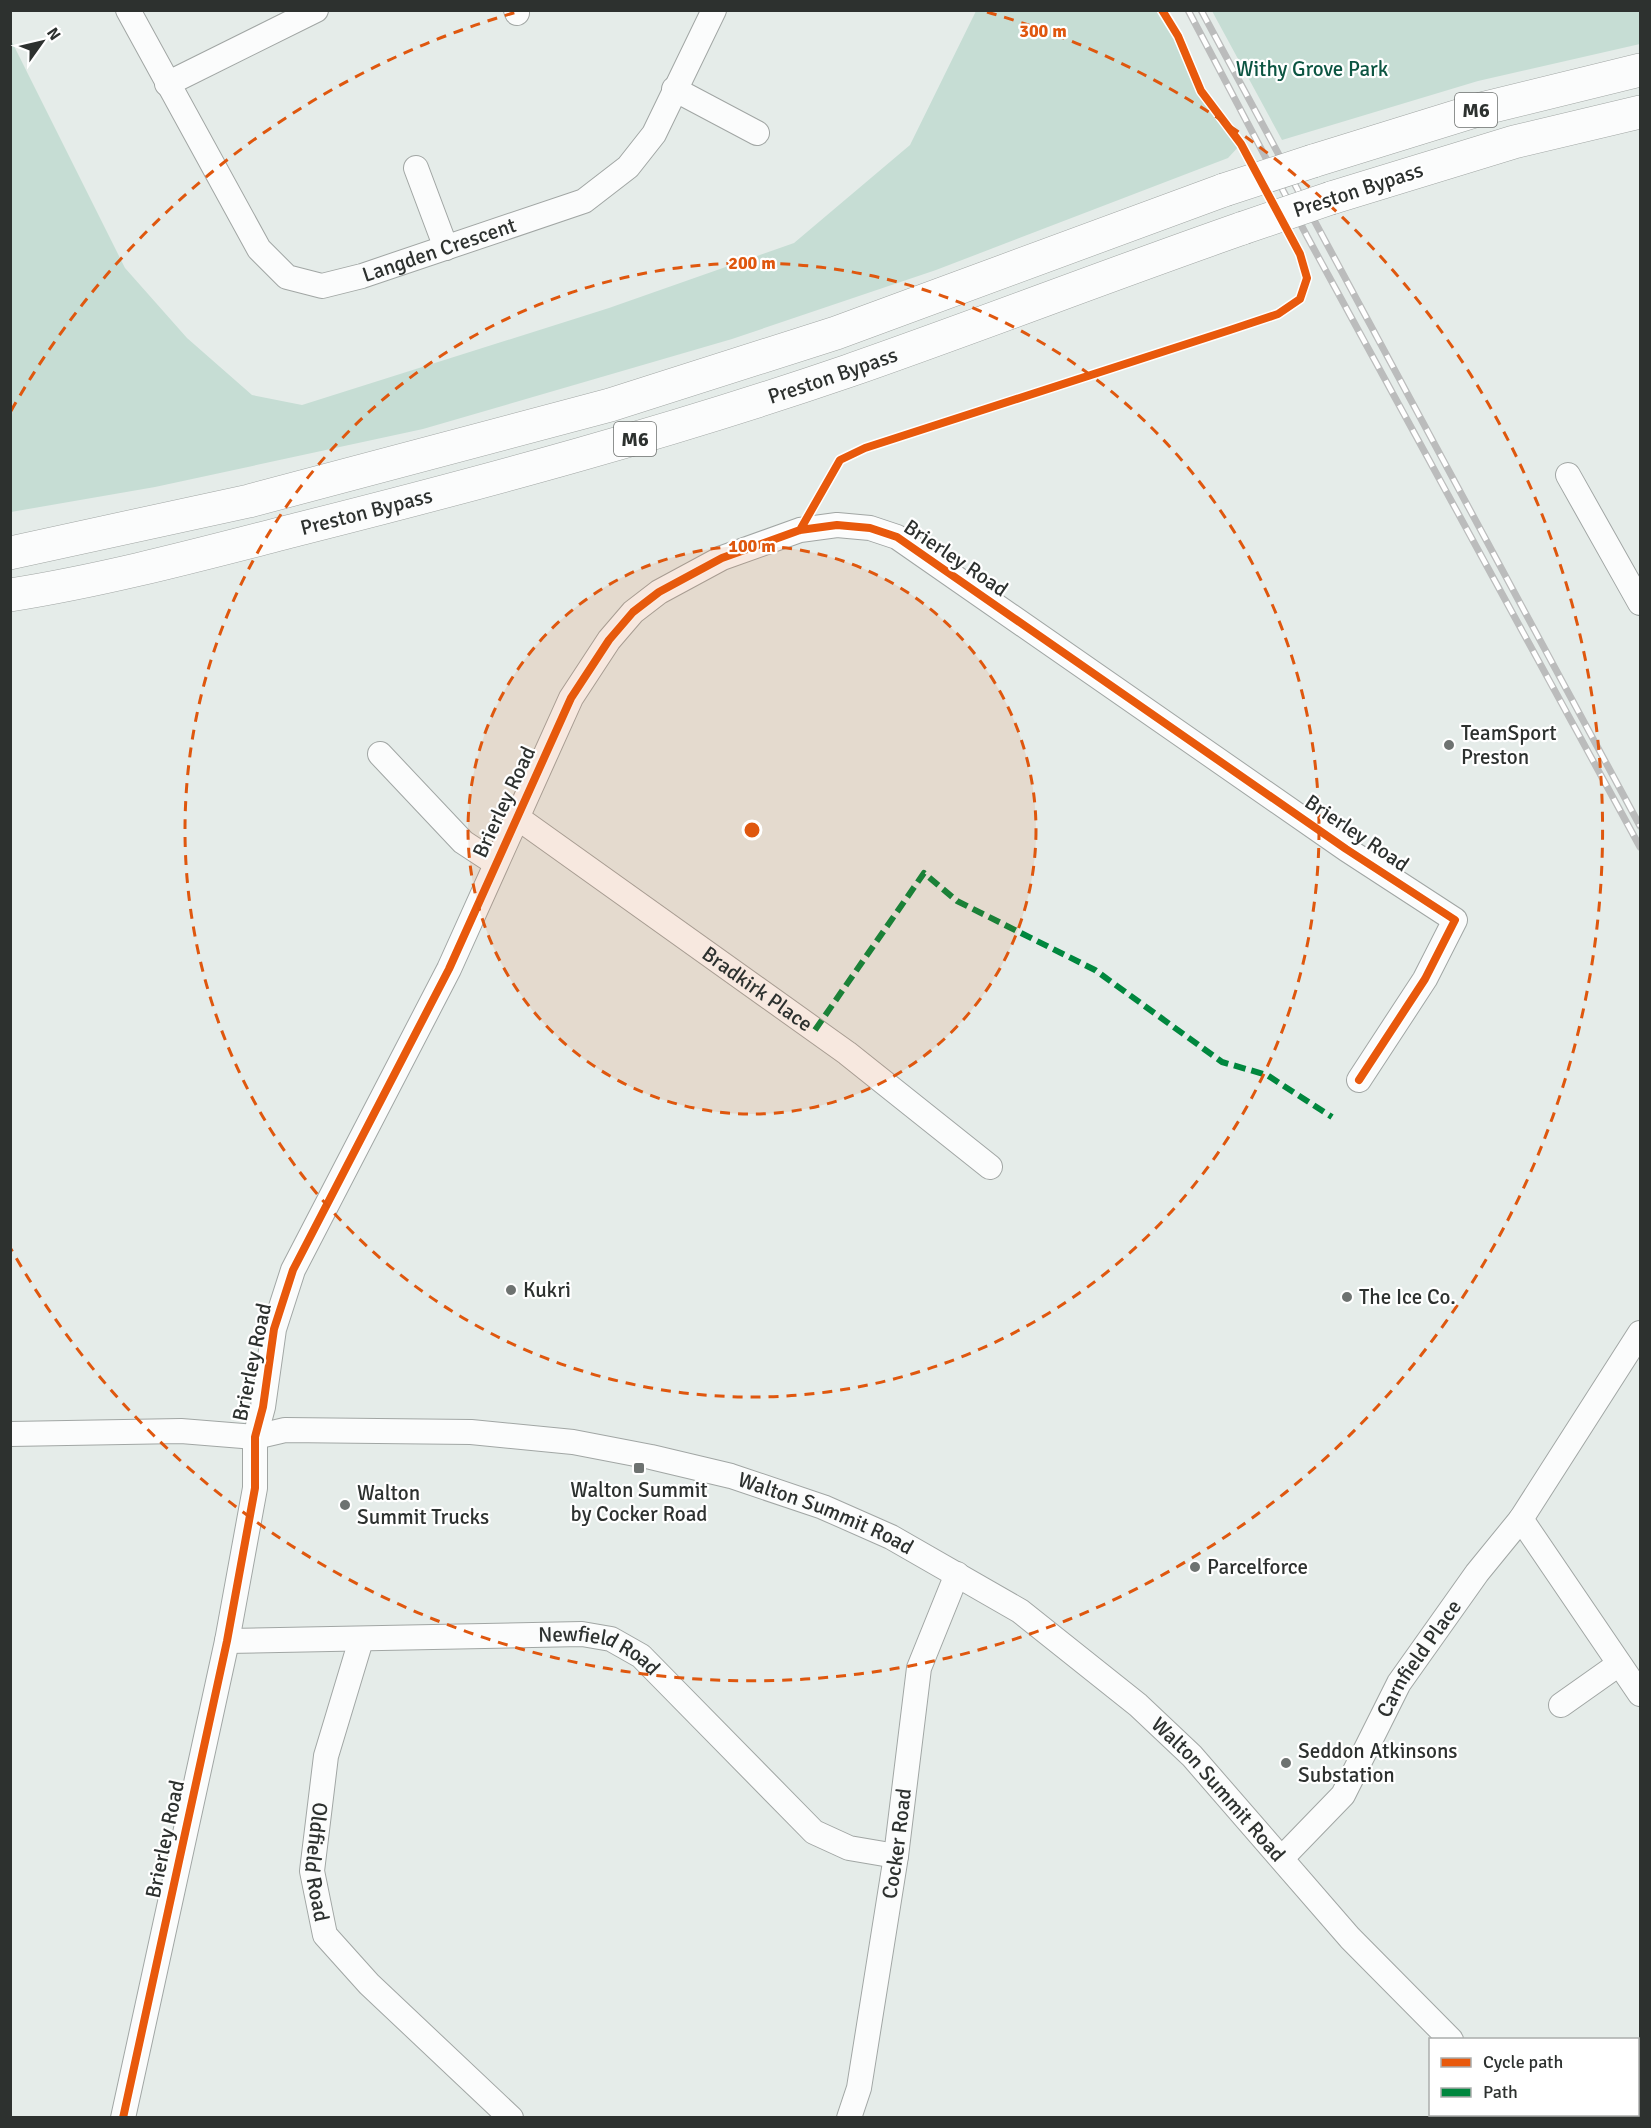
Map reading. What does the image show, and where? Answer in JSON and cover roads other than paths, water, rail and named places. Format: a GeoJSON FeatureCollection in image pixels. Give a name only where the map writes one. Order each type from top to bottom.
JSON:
{"type":"FeatureCollection","features":[{"type":"Feature","properties":{"kind":"highway","name":"Preston Bypass"},"geometry":{"type":"LineString","coordinates":[[10,553],[249,501],[610,405],[836,333],[1224,190],[1313,161],[1481,109],[1641,70]]}},
{"type":"Feature","properties":{"kind":"highway","name":"Preston Bypass"},"geometry":{"type":"LineString","coordinates":[[10,595],[73,585],[270,537],[470,486],[621,443],[848,371],[1331,198],[1514,142],[1641,112]]}},
{"type":"Feature","properties":{"kind":"street","name":"Langden Crescent"},"geometry":{"type":"LineString","coordinates":[[128,10],[259,249],[287,277],[322,286],[362,276],[584,201],[628,167],[654,134],[714,10]]}},
{"type":"Feature","properties":{"kind":"street"},"geometry":{"type":"LineString","coordinates":[[167,84],[316,10]]}},
{"type":"Feature","properties":{"kind":"street"},"geometry":{"type":"LineString","coordinates":[[674,89],[757,133]]}},
{"type":"Feature","properties":{"kind":"street"},"geometry":{"type":"LineString","coordinates":[[416,168],[446,248]]}},
{"type":"Feature","properties":{"kind":"street"},"geometry":{"type":"LineString","coordinates":[[1568,475],[1641,603]]}},
{"type":"Feature","properties":{"kind":"street","name":"Brierley Road"},"geometry":{"type":"LineString","coordinates":[[126,2117],[227,1641],[255,1488],[255,1437],[263,1407],[274,1329],[293,1270],[449,969],[571,698],[609,640],[633,612],[659,592],[722,558],[800,530],[837,525],[870,528],[897,537],[1346,849],[1455,920],[1425,979],[1359,1080]]}},
{"type":"Feature","properties":{"kind":"street"},"geometry":{"type":"LineString","coordinates":[[380,754],[463,842],[495,863]]}},
{"type":"Feature","properties":{"kind":"street","name":"Bradkirk Place"},"geometry":{"type":"LineString","coordinates":[[518,818],[847,1053],[990,1167]]}},
{"type":"Feature","properties":{"kind":"street","name":"Carnfield Place"},"geometry":{"type":"LineString","coordinates":[[1282,1858],[1343,1795],[1399,1683],[1477,1574],[1521,1519],[1641,1333]]}},
{"type":"Feature","properties":{"kind":"street","name":"Walton Summit Road"},"geometry":{"type":"LineString","coordinates":[[10,1434],[181,1431],[255,1437],[285,1430],[471,1432],[573,1442],[651,1457],[731,1476],[823,1507],[891,1537],[1020,1611],[1138,1705],[1192,1756],[1350,1938],[1449,2038]]}},
{"type":"Feature","properties":{"kind":"street"},"geometry":{"type":"LineString","coordinates":[[1521,1519],[1618,1664],[1641,1694]]}},
{"type":"Feature","properties":{"kind":"street","name":"Cocker Road"},"geometry":{"type":"LineString","coordinates":[[849,2118],[859,2088],[896,1856],[919,1668],[957,1575]]}},
{"type":"Feature","properties":{"kind":"street","name":"Newfield Road"},"geometry":{"type":"LineString","coordinates":[[227,1641],[582,1634],[611,1639],[641,1656],[814,1832],[849,1848],[896,1856]]}},
{"type":"Feature","properties":{"kind":"street","name":"Oldfield Road"},"geometry":{"type":"LineString","coordinates":[[361,1640],[326,1756],[323,1779],[312,1871],[325,1935],[369,1984],[511,2118]]}},
{"type":"Feature","properties":{"kind":"street"},"geometry":{"type":"LineString","coordinates":[[1561,1705],[1618,1664]]}},
{"type":"Feature","properties":{"kind":"railway"},"geometry":{"type":"LineString","coordinates":[[1188,10],[1308,238],[1640,847]]}},
{"type":"Feature","properties":{"kind":"railway"},"geometry":{"type":"LineString","coordinates":[[1201,10],[1640,826]]}},
{"type":"Feature","properties":{"kind":"place","name":"TeamSport Preston"},"geometry":{"type":"Point","coordinates":[1449,745]}},
{"type":"Feature","properties":{"kind":"place","name":"Kukri"},"geometry":{"type":"Point","coordinates":[511,1290]}},
{"type":"Feature","properties":{"kind":"place","name":"The Ice Co."},"geometry":{"type":"Point","coordinates":[1347,1297]}},
{"type":"Feature","properties":{"kind":"place","name":"Walton Summit by Cocker Road"},"geometry":{"type":"Point","coordinates":[639,1468]}},
{"type":"Feature","properties":{"kind":"place","name":"Walton Summit Trucks"},"geometry":{"type":"Point","coordinates":[345,1505]}},
{"type":"Feature","properties":{"kind":"place","name":"Parcelforce"},"geometry":{"type":"Point","coordinates":[1195,1567]}},
{"type":"Feature","properties":{"kind":"place","name":"Seddon Atkinsons Substation"},"geometry":{"type":"Point","coordinates":[1286,1763]}},
{"type":"Feature","properties":{"kind":"park label","name":"Withy Grove Park"},"geometry":{"type":"Point","coordinates":[1312,69]}}]}
